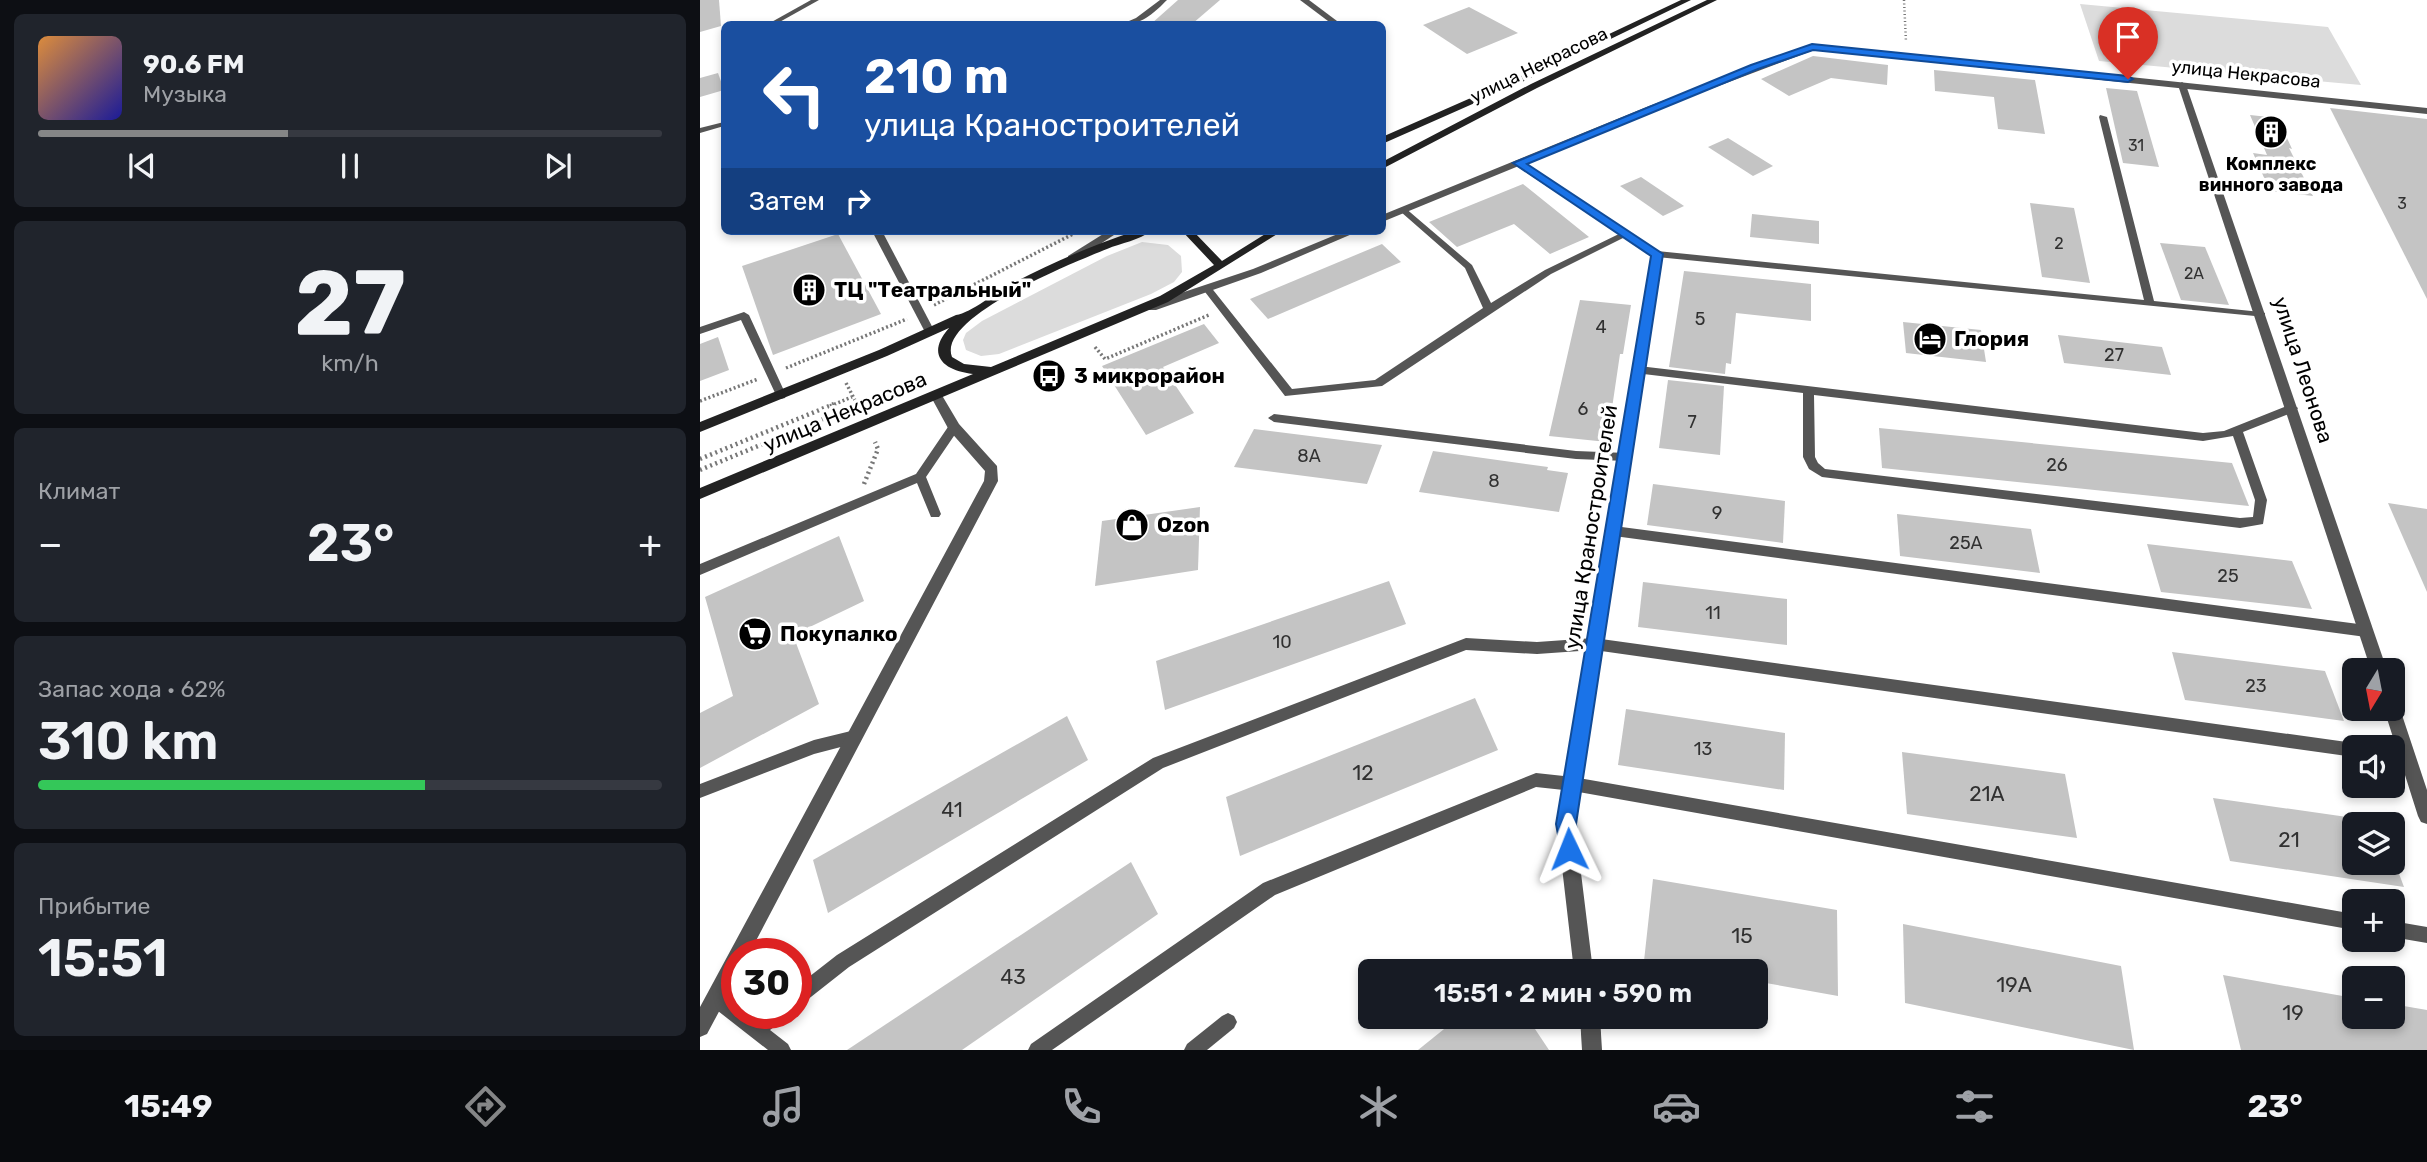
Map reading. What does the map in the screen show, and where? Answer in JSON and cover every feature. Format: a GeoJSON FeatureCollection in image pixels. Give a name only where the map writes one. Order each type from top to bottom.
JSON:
{"type":"FeatureCollection","features":[{"type":"Feature","properties":{"kind":"main road"},"geometry":{"type":"LineString","coordinates":[[1386,139],[1687,0]]}},
{"type":"Feature","properties":{"kind":"main road","name":"улица Некрасова"},"geometry":{"type":"LineString","coordinates":[[1386,164],[1534,86],[1713,0]]}},
{"type":"Feature","properties":{"kind":"main road","name":"улица Некрасова"},"geometry":{"type":"LineString","coordinates":[[700,428],[929,332],[1059,266],[1136,235]]}},
{"type":"Feature","properties":{"kind":"main road"},"geometry":{"type":"LineString","coordinates":[[1190,235],[1221,266]]}},
{"type":"Feature","properties":{"kind":"main road","name":"улица Некрасова"},"geometry":{"type":"LineString","coordinates":[[700,494],[1134,313],[1221,266],[1270,235]]}},
{"type":"Feature","properties":{"kind":"main road","name":"улица Некрасова"},"geometry":{"type":"LineString","coordinates":[[974,311],[947,338],[943,348],[945,359],[964,370],[1006,367]]}},
{"type":"Feature","properties":{"kind":"street"},"geometry":{"type":"LineString","coordinates":[[1308,1],[1333,21]]}},
{"type":"Feature","properties":{"kind":"street","name":"улица Некрасова"},"geometry":{"type":"LineString","coordinates":[[1386,217],[1767,62],[1812,47],[2427,111]]}},
{"type":"Feature","properties":{"kind":"street","name":"улица Леонова"},"geometry":{"type":"LineString","coordinates":[[2182,85],[2375,658]]}},
{"type":"Feature","properties":{"kind":"street"},"geometry":{"type":"LineString","coordinates":[[1518,163],[1657,254]]}},
{"type":"Feature","properties":{"kind":"street"},"geometry":{"type":"LineString","coordinates":[[1059,266],[1109,235]]}},
{"type":"Feature","properties":{"kind":"street"},"geometry":{"type":"LineString","coordinates":[[1134,313],[1257,271],[1344,235]]}},
{"type":"Feature","properties":{"kind":"street","name":"улица Краностроителей"},"geometry":{"type":"LineString","coordinates":[[1583,959],[1566,824],[1657,254]]}},
{"type":"Feature","properties":{"kind":"street"},"geometry":{"type":"LineString","coordinates":[[1221,266],[1238,271],[1257,271]]}},
{"type":"Feature","properties":{"kind":"street"},"geometry":{"type":"LineString","coordinates":[[748,938],[991,481],[992,470],[954,427],[936,395]]}},
{"type":"Feature","properties":{"kind":"street"},"geometry":{"type":"LineString","coordinates":[[2405,767],[2427,816]]}},
{"type":"Feature","properties":{"kind":"street"},"geometry":{"type":"LineString","coordinates":[[700,1027],[721,987]]}},
{"type":"Feature","properties":{"kind":"street"},"geometry":{"type":"LineString","coordinates":[[1591,1029],[1592,1050]]}},
{"type":"Feature","properties":{"kind":"lane"},"geometry":{"type":"LineString","coordinates":[[778,21],[816,0]]}},
{"type":"Feature","properties":{"kind":"lane"},"geometry":{"type":"LineString","coordinates":[[1136,21],[1164,0]]}},
{"type":"Feature","properties":{"kind":"lane"},"geometry":{"type":"LineString","coordinates":[[2103,117],[2150,304]]}},
{"type":"Feature","properties":{"kind":"lane"},"geometry":{"type":"LineString","coordinates":[[700,131],[721,125]]}},
{"type":"Feature","properties":{"kind":"lane"},"geometry":{"type":"LineString","coordinates":[[1404,210],[1469,267],[1489,309]]}},
{"type":"Feature","properties":{"kind":"lane"},"geometry":{"type":"LineString","coordinates":[[1207,288],[1289,393],[1378,383],[1548,272],[1626,234]]}},
{"type":"Feature","properties":{"kind":"lane"},"geometry":{"type":"LineString","coordinates":[[879,235],[929,332]]}},
{"type":"Feature","properties":{"kind":"lane"},"geometry":{"type":"LineString","coordinates":[[1657,254],[2261,315]]}},
{"type":"Feature","properties":{"kind":"lane"},"geometry":{"type":"LineString","coordinates":[[700,331],[706,326],[744,315],[781,395]]}},
{"type":"Feature","properties":{"kind":"lane"},"geometry":{"type":"LineString","coordinates":[[1640,370],[2203,438],[2225,435],[2292,408]]}},
{"type":"Feature","properties":{"kind":"lane"},"geometry":{"type":"LineString","coordinates":[[1808,391],[1809,457],[1813,466],[1822,473],[2240,523],[2259,521],[2261,500],[2236,430]]}},
{"type":"Feature","properties":{"kind":"lane"},"geometry":{"type":"LineString","coordinates":[[1274,418],[1576,455],[1626,457]]}},
{"type":"Feature","properties":{"kind":"lane"},"geometry":{"type":"LineString","coordinates":[[700,570],[920,477],[954,427]]}},
{"type":"Feature","properties":{"kind":"lane"},"geometry":{"type":"LineString","coordinates":[[920,477],[935,514]]}},
{"type":"Feature","properties":{"kind":"lane"},"geometry":{"type":"LineString","coordinates":[[1614,531],[2366,631]]}},
{"type":"Feature","properties":{"kind":"lane"},"geometry":{"type":"LineString","coordinates":[[812,986],[844,961],[1158,763],[1466,644],[1537,648],[1594,645],[2342,748]]}},
{"type":"Feature","properties":{"kind":"lane"},"geometry":{"type":"LineString","coordinates":[[700,791],[814,747],[855,737]]}},
{"type":"Feature","properties":{"kind":"lane"},"geometry":{"type":"LineString","coordinates":[[1037,1050],[1269,889],[1536,780],[1573,784],[2342,920]]}},
{"type":"Feature","properties":{"kind":"lane"},"geometry":{"type":"LineString","coordinates":[[2405,931],[2427,935]]}},
{"type":"Feature","properties":{"kind":"lane"},"geometry":{"type":"LineString","coordinates":[[715,998],[721,1002]]}},
{"type":"Feature","properties":{"kind":"lane"},"geometry":{"type":"LineString","coordinates":[[1193,1050],[1228,1022]]}},
{"type":"Feature","properties":{"kind":"lane"},"geometry":{"type":"LineString","coordinates":[[758,1029],[782,1050]]}},
{"type":"Feature","properties":{"kind":"path"},"geometry":{"type":"LineString","coordinates":[[1904,0],[1908,7],[1902,35],[1912,56]]}},
{"type":"Feature","properties":{"kind":"path"},"geometry":{"type":"LineString","coordinates":[[700,401],[886,329],[1071,235]]}},
{"type":"Feature","properties":{"kind":"path"},"geometry":{"type":"LineString","coordinates":[[1095,347],[1105,359],[1223,309]]}},
{"type":"Feature","properties":{"kind":"path"},"geometry":{"type":"LineString","coordinates":[[845,380],[862,414]]}},
{"type":"Feature","properties":{"kind":"path"},"geometry":{"type":"LineString","coordinates":[[700,459],[852,397]]}},
{"type":"Feature","properties":{"kind":"path"},"geometry":{"type":"LineString","coordinates":[[700,470],[857,405]]}},
{"type":"Feature","properties":{"kind":"path"},"geometry":{"type":"LineString","coordinates":[[865,482],[878,449],[875,442]]}},
{"type":"Feature","properties":{"kind":"shaded area"},"geometry":{"type":"Polygon","coordinates":[[[2080,4],[2328,27],[2361,85],[2099,61],[2080,4]]]}},
{"type":"Feature","properties":{"kind":"shaded area"},"geometry":{"type":"Polygon","coordinates":[[[1142,242],[1168,245],[1181,256],[1182,272],[1174,282],[1151,294],[999,354],[981,356],[966,350],[963,340],[966,333],[982,321],[1107,256],[1142,242]]]}},
{"type":"Feature","properties":{"kind":"building"},"geometry":{"type":"Polygon","coordinates":[[[700,0],[719,0],[721,26],[700,32],[700,0]]]}},
{"type":"Feature","properties":{"kind":"building"},"geometry":{"type":"Polygon","coordinates":[[[1178,0],[1220,0],[1196,21],[1154,21],[1178,0]]]}},
{"type":"Feature","properties":{"kind":"building"},"geometry":{"type":"Polygon","coordinates":[[[1469,7],[1518,33],[1467,54],[1423,25],[1469,7]]]}},
{"type":"Feature","properties":{"kind":"building"},"geometry":{"type":"Polygon","coordinates":[[[1813,56],[1888,65],[1887,85],[1831,78],[1789,96],[1761,79],[1813,56]]]}},
{"type":"Feature","properties":{"kind":"building"},"geometry":{"type":"Polygon","coordinates":[[[1934,70],[2035,80],[2045,134],[1998,129],[1994,97],[1935,91],[1934,70]]]}},
{"type":"Feature","properties":{"kind":"building"},"geometry":{"type":"Polygon","coordinates":[[[718,73],[721,91],[700,97],[700,78],[718,73]]]}},
{"type":"Feature","properties":{"kind":"building"},"geometry":{"type":"Polygon","coordinates":[[[2106,88],[2137,91],[2159,167],[2123,163],[2106,88]]]}},
{"type":"Feature","properties":{"kind":"building"},"geometry":{"type":"Polygon","coordinates":[[[2330,108],[2427,119],[2427,299],[2330,108]]]}},
{"type":"Feature","properties":{"kind":"building"},"geometry":{"type":"Polygon","coordinates":[[[2250,115],[2278,118],[2292,149],[2289,148],[2313,196],[2270,191],[2253,153],[2267,155],[2250,115]]]}},
{"type":"Feature","properties":{"kind":"building"},"geometry":{"type":"Polygon","coordinates":[[[1728,138],[1773,166],[1753,176],[1708,147],[1728,138]]]}},
{"type":"Feature","properties":{"kind":"building"},"geometry":{"type":"Polygon","coordinates":[[[1641,177],[1684,206],[1663,216],[1620,186],[1641,177]]]}},
{"type":"Feature","properties":{"kind":"building"},"geometry":{"type":"Polygon","coordinates":[[[1523,184],[1589,237],[1550,254],[1514,224],[1457,247],[1429,222],[1523,184]]]}},
{"type":"Feature","properties":{"kind":"building"},"geometry":{"type":"Polygon","coordinates":[[[2030,203],[2074,208],[2090,283],[2042,277],[2030,203]]]}},
{"type":"Feature","properties":{"kind":"building"},"geometry":{"type":"Polygon","coordinates":[[[1752,214],[1819,221],[1819,244],[1750,237],[1752,214]]]}},
{"type":"Feature","properties":{"kind":"building","name":"ТЦ \"Театральный\""},"geometry":{"type":"Polygon","coordinates":[[[839,235],[881,314],[773,355],[742,266],[839,235]]]}},
{"type":"Feature","properties":{"kind":"building"},"geometry":{"type":"Polygon","coordinates":[[[2160,243],[2205,247],[2229,305],[2181,300],[2160,243]]]}},
{"type":"Feature","properties":{"kind":"building"},"geometry":{"type":"Polygon","coordinates":[[[1382,244],[1401,262],[1268,319],[1250,299],[1382,244]]]}},
{"type":"Feature","properties":{"kind":"building"},"geometry":{"type":"Polygon","coordinates":[[[1684,271],[1811,284],[1811,321],[1736,313],[1731,364],[1726,363],[1725,374],[1669,367],[1684,271]]]}},
{"type":"Feature","properties":{"kind":"building"},"geometry":{"type":"Polygon","coordinates":[[[1580,300],[1631,305],[1623,354],[1620,354],[1607,442],[1549,436],[1580,300]]]}},
{"type":"Feature","properties":{"kind":"building"},"geometry":{"type":"Polygon","coordinates":[[[1903,322],[1981,330],[1986,362],[1906,353],[1903,322]]]}},
{"type":"Feature","properties":{"kind":"building"},"geometry":{"type":"Polygon","coordinates":[[[1204,324],[1219,343],[1163,367],[1194,413],[1146,435],[1102,366],[1204,324]]]}},
{"type":"Feature","properties":{"kind":"building"},"geometry":{"type":"Polygon","coordinates":[[[2058,335],[2162,347],[2171,375],[2064,363],[2058,335]]]}},
{"type":"Feature","properties":{"kind":"building"},"geometry":{"type":"Polygon","coordinates":[[[718,337],[729,370],[700,381],[700,344],[718,337]]]}},
{"type":"Feature","properties":{"kind":"building"},"geometry":{"type":"Polygon","coordinates":[[[1668,380],[1724,386],[1720,455],[1659,448],[1668,380]]]}},
{"type":"Feature","properties":{"kind":"building"},"geometry":{"type":"Polygon","coordinates":[[[1879,428],[2232,463],[2249,506],[1882,468],[1879,428]]]}},
{"type":"Feature","properties":{"kind":"building"},"geometry":{"type":"Polygon","coordinates":[[[1254,429],[1382,445],[1367,484],[1234,467],[1254,429]]]}},
{"type":"Feature","properties":{"kind":"building"},"geometry":{"type":"Polygon","coordinates":[[[1433,451],[1548,467],[1547,470],[1568,473],[1559,512],[1419,492],[1433,451]]]}},
{"type":"Feature","properties":{"kind":"building"},"geometry":{"type":"Polygon","coordinates":[[[1653,484],[1785,501],[1783,543],[1647,525],[1653,484]]]}},
{"type":"Feature","properties":{"kind":"building"},"geometry":{"type":"Polygon","coordinates":[[[2388,503],[2427,509],[2427,592],[2388,503]]]}},
{"type":"Feature","properties":{"kind":"building"},"geometry":{"type":"Polygon","coordinates":[[[1200,507],[1198,570],[1095,586],[1102,521],[1200,507]]]}},
{"type":"Feature","properties":{"kind":"building"},"geometry":{"type":"Polygon","coordinates":[[[1897,514],[2031,529],[2040,573],[1900,556],[1897,514]]]}},
{"type":"Feature","properties":{"kind":"building"},"geometry":{"type":"Polygon","coordinates":[[[839,536],[864,601],[793,635],[819,704],[700,768],[700,713],[733,696],[705,597],[839,536]]]}},
{"type":"Feature","properties":{"kind":"building"},"geometry":{"type":"Polygon","coordinates":[[[2147,544],[2292,561],[2312,609],[2161,592],[2147,544]]]}},
{"type":"Feature","properties":{"kind":"building"},"geometry":{"type":"Polygon","coordinates":[[[1389,581],[1406,624],[1165,710],[1156,661],[1389,581]]]}},
{"type":"Feature","properties":{"kind":"building"},"geometry":{"type":"Polygon","coordinates":[[[1643,582],[1787,599],[1787,645],[1638,627],[1643,582]]]}},
{"type":"Feature","properties":{"kind":"building"},"geometry":{"type":"Polygon","coordinates":[[[2172,652],[2325,671],[2342,721],[2185,700],[2172,652]]]}},
{"type":"Feature","properties":{"kind":"building"},"geometry":{"type":"Polygon","coordinates":[[[1475,698],[1498,750],[1240,856],[1226,797],[1475,698]]]}},
{"type":"Feature","properties":{"kind":"building"},"geometry":{"type":"Polygon","coordinates":[[[1626,709],[1785,733],[1784,790],[1618,765],[1626,709]]]}},
{"type":"Feature","properties":{"kind":"building"},"geometry":{"type":"Polygon","coordinates":[[[1067,716],[1088,760],[828,913],[813,860],[1067,716]]]}},
{"type":"Feature","properties":{"kind":"building"},"geometry":{"type":"Polygon","coordinates":[[[1902,752],[2065,774],[2077,838],[1907,814],[1902,752]]]}},
{"type":"Feature","properties":{"kind":"building"},"geometry":{"type":"Polygon","coordinates":[[[2213,798],[2342,816],[2342,875],[2400,875],[2404,887],[2230,861],[2213,798]]]}},
{"type":"Feature","properties":{"kind":"building"},"geometry":{"type":"Polygon","coordinates":[[[1131,862],[1158,914],[962,1050],[847,1050],[1131,862]]]}},
{"type":"Feature","properties":{"kind":"building"},"geometry":{"type":"Polygon","coordinates":[[[1653,879],[1837,910],[1838,996],[1768,983],[1768,959],[1644,959],[1653,879]]]}},
{"type":"Feature","properties":{"kind":"building"},"geometry":{"type":"Polygon","coordinates":[[[1903,924],[2121,966],[2134,1050],[1905,1003],[1903,924]]]}},
{"type":"Feature","properties":{"kind":"building"},"geometry":{"type":"Polygon","coordinates":[[[2223,975],[2342,996],[2342,1029],[2405,1029],[2405,1006],[2427,1010],[2427,1050],[2241,1050],[2223,975]]]}},
{"type":"Feature","properties":{"kind":"building"},"geometry":{"type":"Polygon","coordinates":[[[1444,1029],[1535,1029],[1549,1050],[1418,1050],[1444,1029]]]}},
{"type":"Feature","properties":{"kind":"place","name":"Комплекс винного завода"},"geometry":{"type":"Point","coordinates":[2271,132]}},
{"type":"Feature","properties":{"kind":"place","name":"ТЦ \"Театральный\""},"geometry":{"type":"Point","coordinates":[809,290]}},
{"type":"Feature","properties":{"kind":"place","name":"Глория"},"geometry":{"type":"Point","coordinates":[1930,339]}},
{"type":"Feature","properties":{"kind":"place","name":"3 микрорайон"},"geometry":{"type":"Point","coordinates":[1049,376]}},
{"type":"Feature","properties":{"kind":"place","name":"Ozon"},"geometry":{"type":"Point","coordinates":[1132,525]}},
{"type":"Feature","properties":{"kind":"place","name":"Покупалко"},"geometry":{"type":"Point","coordinates":[755,634]}},
{"type":"Feature","properties":{"kind":"route"},"geometry":{"type":"LineString","coordinates":[[1569,849],[1566,824],[1657,254],[1518,163],[1754,67],[1812,47],[2128,79]]}}]}
